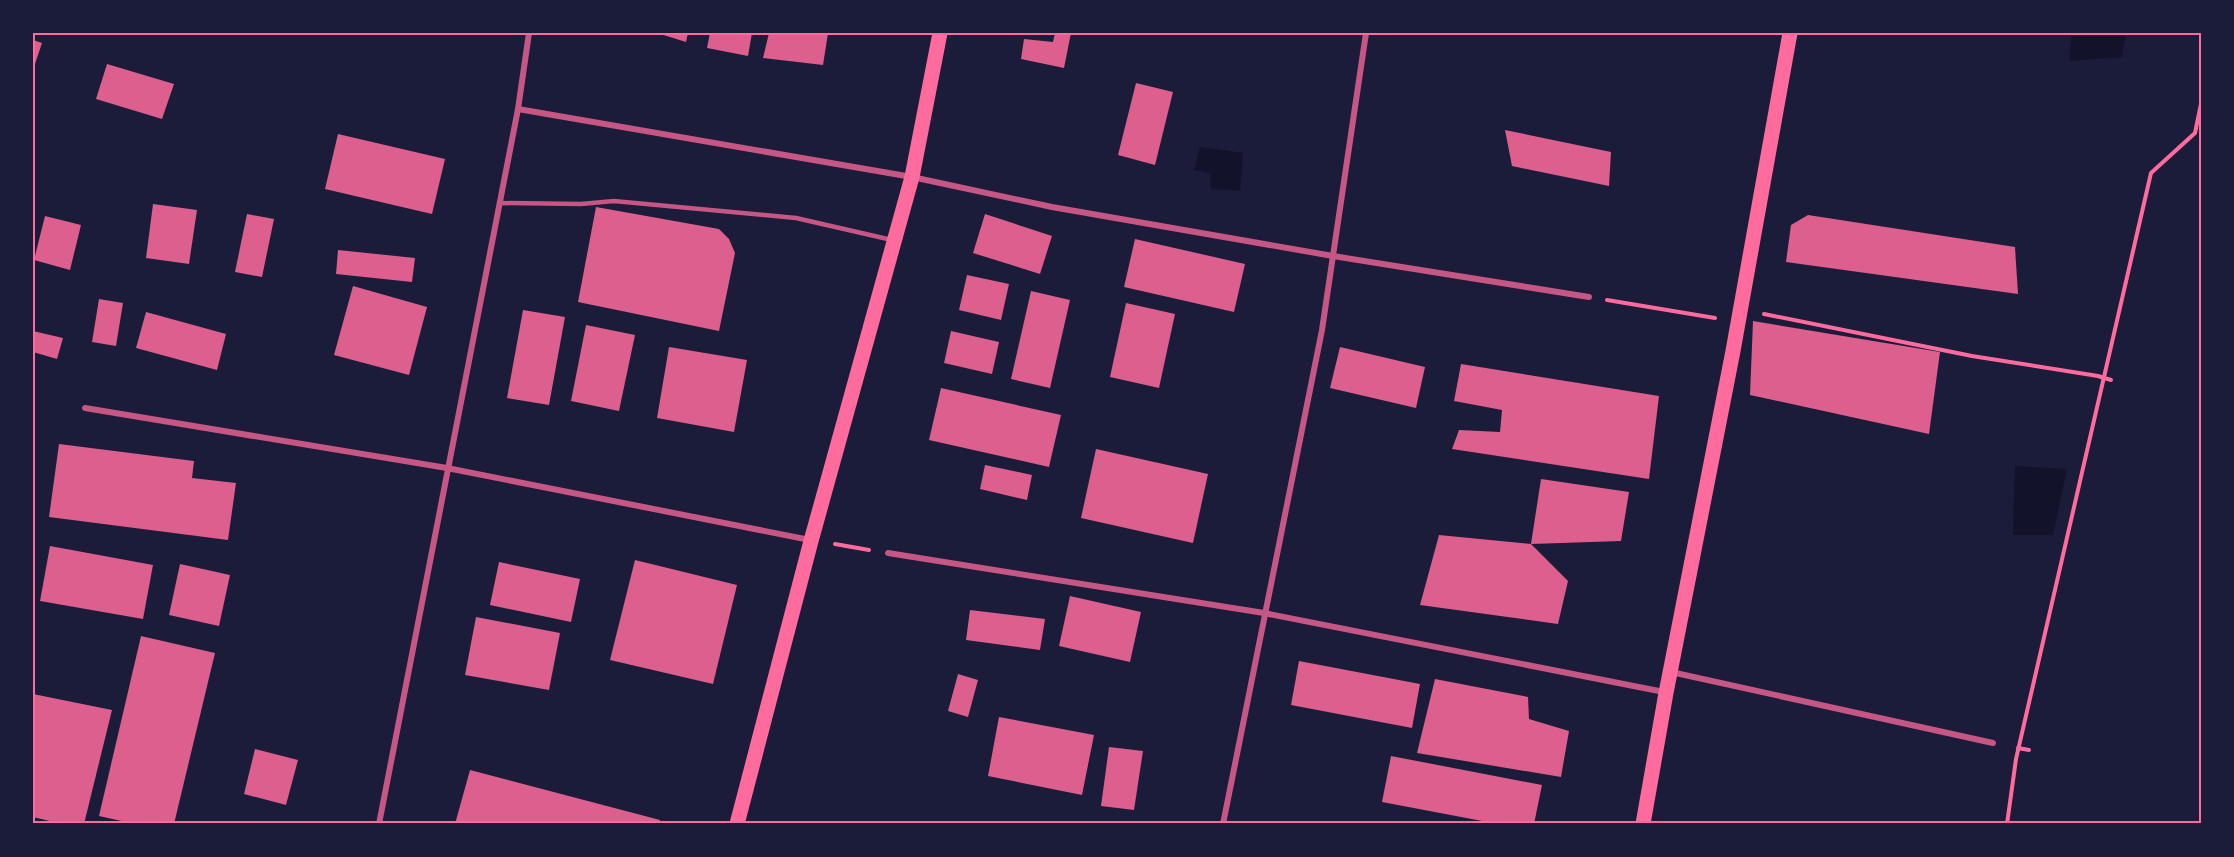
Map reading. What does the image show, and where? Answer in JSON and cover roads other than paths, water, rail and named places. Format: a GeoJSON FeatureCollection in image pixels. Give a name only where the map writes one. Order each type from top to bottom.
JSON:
{"type":"FeatureCollection","features":[{"type":"Feature","properties":{"kind":"main road"},"geometry":{"type":"LineString","coordinates":[[738,824],[811,540],[912,177],[940,33]]}},
{"type":"Feature","properties":{"kind":"main road"},"geometry":{"type":"LineString","coordinates":[[1643,824],[1790,33]]}},
{"type":"Feature","properties":{"kind":"street"},"geometry":{"type":"LineString","coordinates":[[379,824],[518,109],[530,33]]}},
{"type":"Feature","properties":{"kind":"street"},"geometry":{"type":"LineString","coordinates":[[1223,824],[1322,330],[1366,33]]}},
{"type":"Feature","properties":{"kind":"street"},"geometry":{"type":"LineString","coordinates":[[518,109],[912,177],[1052,207],[1333,256],[1589,297]]}},
{"type":"Feature","properties":{"kind":"street"},"geometry":{"type":"LineString","coordinates":[[85,408],[447,468],[811,540]]}},
{"type":"Feature","properties":{"kind":"street"},"geometry":{"type":"LineString","coordinates":[[888,553],[1264,613],[1666,693]]}},
{"type":"Feature","properties":{"kind":"street"},"geometry":{"type":"LineString","coordinates":[[1670,672],[1993,743]]}},
{"type":"Feature","properties":{"kind":"lane"},"geometry":{"type":"LineString","coordinates":[[499,202],[581,204],[614,201],[796,218],[894,240]]}}]}
